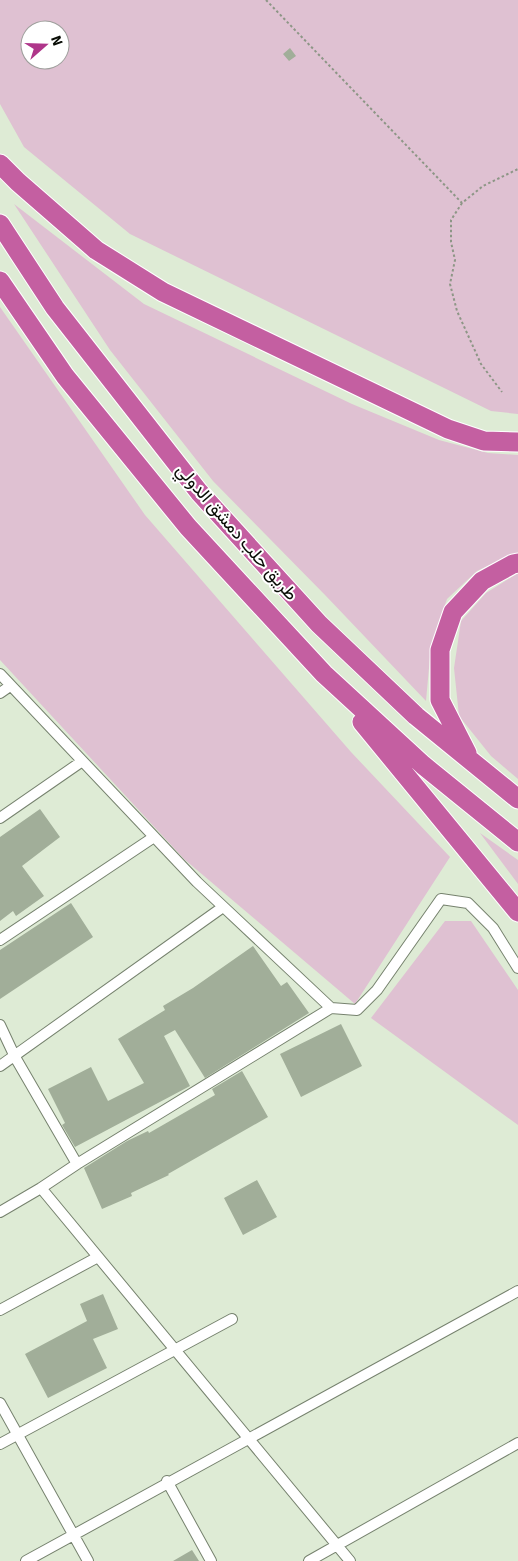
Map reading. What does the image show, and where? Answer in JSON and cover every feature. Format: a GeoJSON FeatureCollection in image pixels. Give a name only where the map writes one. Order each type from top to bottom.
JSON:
{"type":"FeatureCollection","features":[{"type":"Feature","properties":{"kind":"highway"},"geometry":{"type":"LineString","coordinates":[[0,164],[96,250],[163,292],[448,429],[484,441],[518,442]]}},
{"type":"Feature","properties":{"kind":"highway","name":"طريق حلب دمشق الدولي"},"geometry":{"type":"LineString","coordinates":[[0,224],[56,308],[199,492],[319,624],[416,716],[518,799]]}},
{"type":"Feature","properties":{"kind":"highway","name":"طريق حلب دمشق الدولي"},"geometry":{"type":"LineString","coordinates":[[0,281],[65,376],[188,527],[324,674],[422,765],[518,842]]}},
{"type":"Feature","properties":{"kind":"highway"},"geometry":{"type":"LineString","coordinates":[[471,761],[440,700],[440,650],[453,612],[482,581],[518,564]]}},
{"type":"Feature","properties":{"kind":"highway"},"geometry":{"type":"LineString","coordinates":[[324,674],[518,912]]}},
{"type":"Feature","properties":{"kind":"street"},"geometry":{"type":"LineString","coordinates":[[0,674],[197,882],[331,1008]]}},
{"type":"Feature","properties":{"kind":"street"},"geometry":{"type":"LineString","coordinates":[[0,693],[10,686]]}},
{"type":"Feature","properties":{"kind":"street"},"geometry":{"type":"LineString","coordinates":[[0,818],[82,762]]}},
{"type":"Feature","properties":{"kind":"street"},"geometry":{"type":"LineString","coordinates":[[0,940],[154,837]]}},
{"type":"Feature","properties":{"kind":"street"},"geometry":{"type":"LineString","coordinates":[[0,1212],[331,1008],[357,1010],[377,990],[441,899],[468,904],[493,928],[518,968]]}},
{"type":"Feature","properties":{"kind":"street"},"geometry":{"type":"LineString","coordinates":[[0,1066],[223,907]]}},
{"type":"Feature","properties":{"kind":"street"},"geometry":{"type":"LineString","coordinates":[[0,1025],[15,1057],[77,1164]]}},
{"type":"Feature","properties":{"kind":"street"},"geometry":{"type":"LineString","coordinates":[[41,1188],[350,1561]]}},
{"type":"Feature","properties":{"kind":"street"},"geometry":{"type":"LineString","coordinates":[[0,1310],[98,1257]]}},
{"type":"Feature","properties":{"kind":"street"},"geometry":{"type":"LineString","coordinates":[[26,1561],[518,1291]]}},
{"type":"Feature","properties":{"kind":"street"},"geometry":{"type":"LineString","coordinates":[[0,1444],[232,1320]]}},
{"type":"Feature","properties":{"kind":"street"},"geometry":{"type":"LineString","coordinates":[[0,1403],[88,1561]]}},
{"type":"Feature","properties":{"kind":"street"},"geometry":{"type":"LineString","coordinates":[[309,1561],[518,1443]]}},
{"type":"Feature","properties":{"kind":"street"},"geometry":{"type":"LineString","coordinates":[[168,1482],[211,1561]]}},
{"type":"Feature","properties":{"kind":"path"},"geometry":{"type":"LineString","coordinates":[[266,0],[462,203]]}},
{"type":"Feature","properties":{"kind":"path"},"geometry":{"type":"LineString","coordinates":[[502,392],[481,364],[457,311],[450,284],[455,260],[451,242],[451,220],[462,203],[483,186],[518,169]]}},
{"type":"Feature","properties":{"kind":"shaded area"},"geometry":{"type":"Polygon","coordinates":[[[0,0],[518,0],[518,414],[491,411],[130,234],[24,147],[0,104],[0,0]]]}},
{"type":"Feature","properties":{"kind":"shaded area"},"geometry":{"type":"Polygon","coordinates":[[[14,204],[144,304],[352,404],[439,440],[488,453],[518,455],[518,553],[477,571],[447,599],[431,646],[426,701],[213,481],[110,350],[14,204]]]}},
{"type":"Feature","properties":{"kind":"shaded area"},"geometry":{"type":"Polygon","coordinates":[[[0,307],[145,515],[351,752],[450,857],[355,1004],[184,859],[0,660],[0,307]]]}},
{"type":"Feature","properties":{"kind":"shaded area"},"geometry":{"type":"Polygon","coordinates":[[[518,573],[518,779],[491,756],[459,716],[454,668],[461,621],[486,593],[518,573]]]}},
{"type":"Feature","properties":{"kind":"shaded area"},"geometry":{"type":"Polygon","coordinates":[[[480,833],[518,860],[518,884],[480,833]]]}},
{"type":"Feature","properties":{"kind":"shaded area"},"geometry":{"type":"Polygon","coordinates":[[[445,921],[471,921],[518,990],[518,1125],[371,1018],[445,921]]]}},
{"type":"Feature","properties":{"kind":"building"},"geometry":{"type":"Polygon","coordinates":[[[290,48],[296,56],[289,61],[283,54],[290,48]]]}},
{"type":"Feature","properties":{"kind":"building"},"geometry":{"type":"Polygon","coordinates":[[[40,809],[60,837],[22,866],[44,896],[16,916],[13,911],[0,921],[0,837],[40,809]]]}},
{"type":"Feature","properties":{"kind":"building"},"geometry":{"type":"Polygon","coordinates":[[[71,903],[93,937],[0,999],[0,950],[71,903]]]}},
{"type":"Feature","properties":{"kind":"building"},"geometry":{"type":"Polygon","coordinates":[[[253,946],[281,986],[287,982],[309,1013],[205,1078],[175,1030],[164,1036],[190,1086],[75,1147],[62,1125],[65,1123],[48,1089],[91,1067],[108,1101],[144,1083],[118,1039],[165,1010],[163,1006],[193,988],[253,946]]]}},
{"type":"Feature","properties":{"kind":"building"},"geometry":{"type":"Polygon","coordinates":[[[341,1024],[362,1066],[301,1097],[280,1054],[341,1024]]]}},
{"type":"Feature","properties":{"kind":"building"},"geometry":{"type":"Polygon","coordinates":[[[242,1071],[268,1117],[169,1175],[131,1193],[132,1196],[102,1209],[84,1168],[127,1141],[148,1131],[149,1133],[215,1095],[212,1089],[242,1071]]]}},
{"type":"Feature","properties":{"kind":"building"},"geometry":{"type":"Polygon","coordinates":[[[257,1180],[277,1217],[243,1235],[224,1198],[257,1180]]]}},
{"type":"Feature","properties":{"kind":"building"},"geometry":{"type":"Polygon","coordinates":[[[103,1294],[118,1329],[93,1339],[107,1368],[48,1398],[25,1354],[87,1321],[80,1304],[103,1294]]]}},
{"type":"Feature","properties":{"kind":"building"},"geometry":{"type":"Polygon","coordinates":[[[192,1550],[199,1561],[173,1561],[192,1550]]]}}]}
